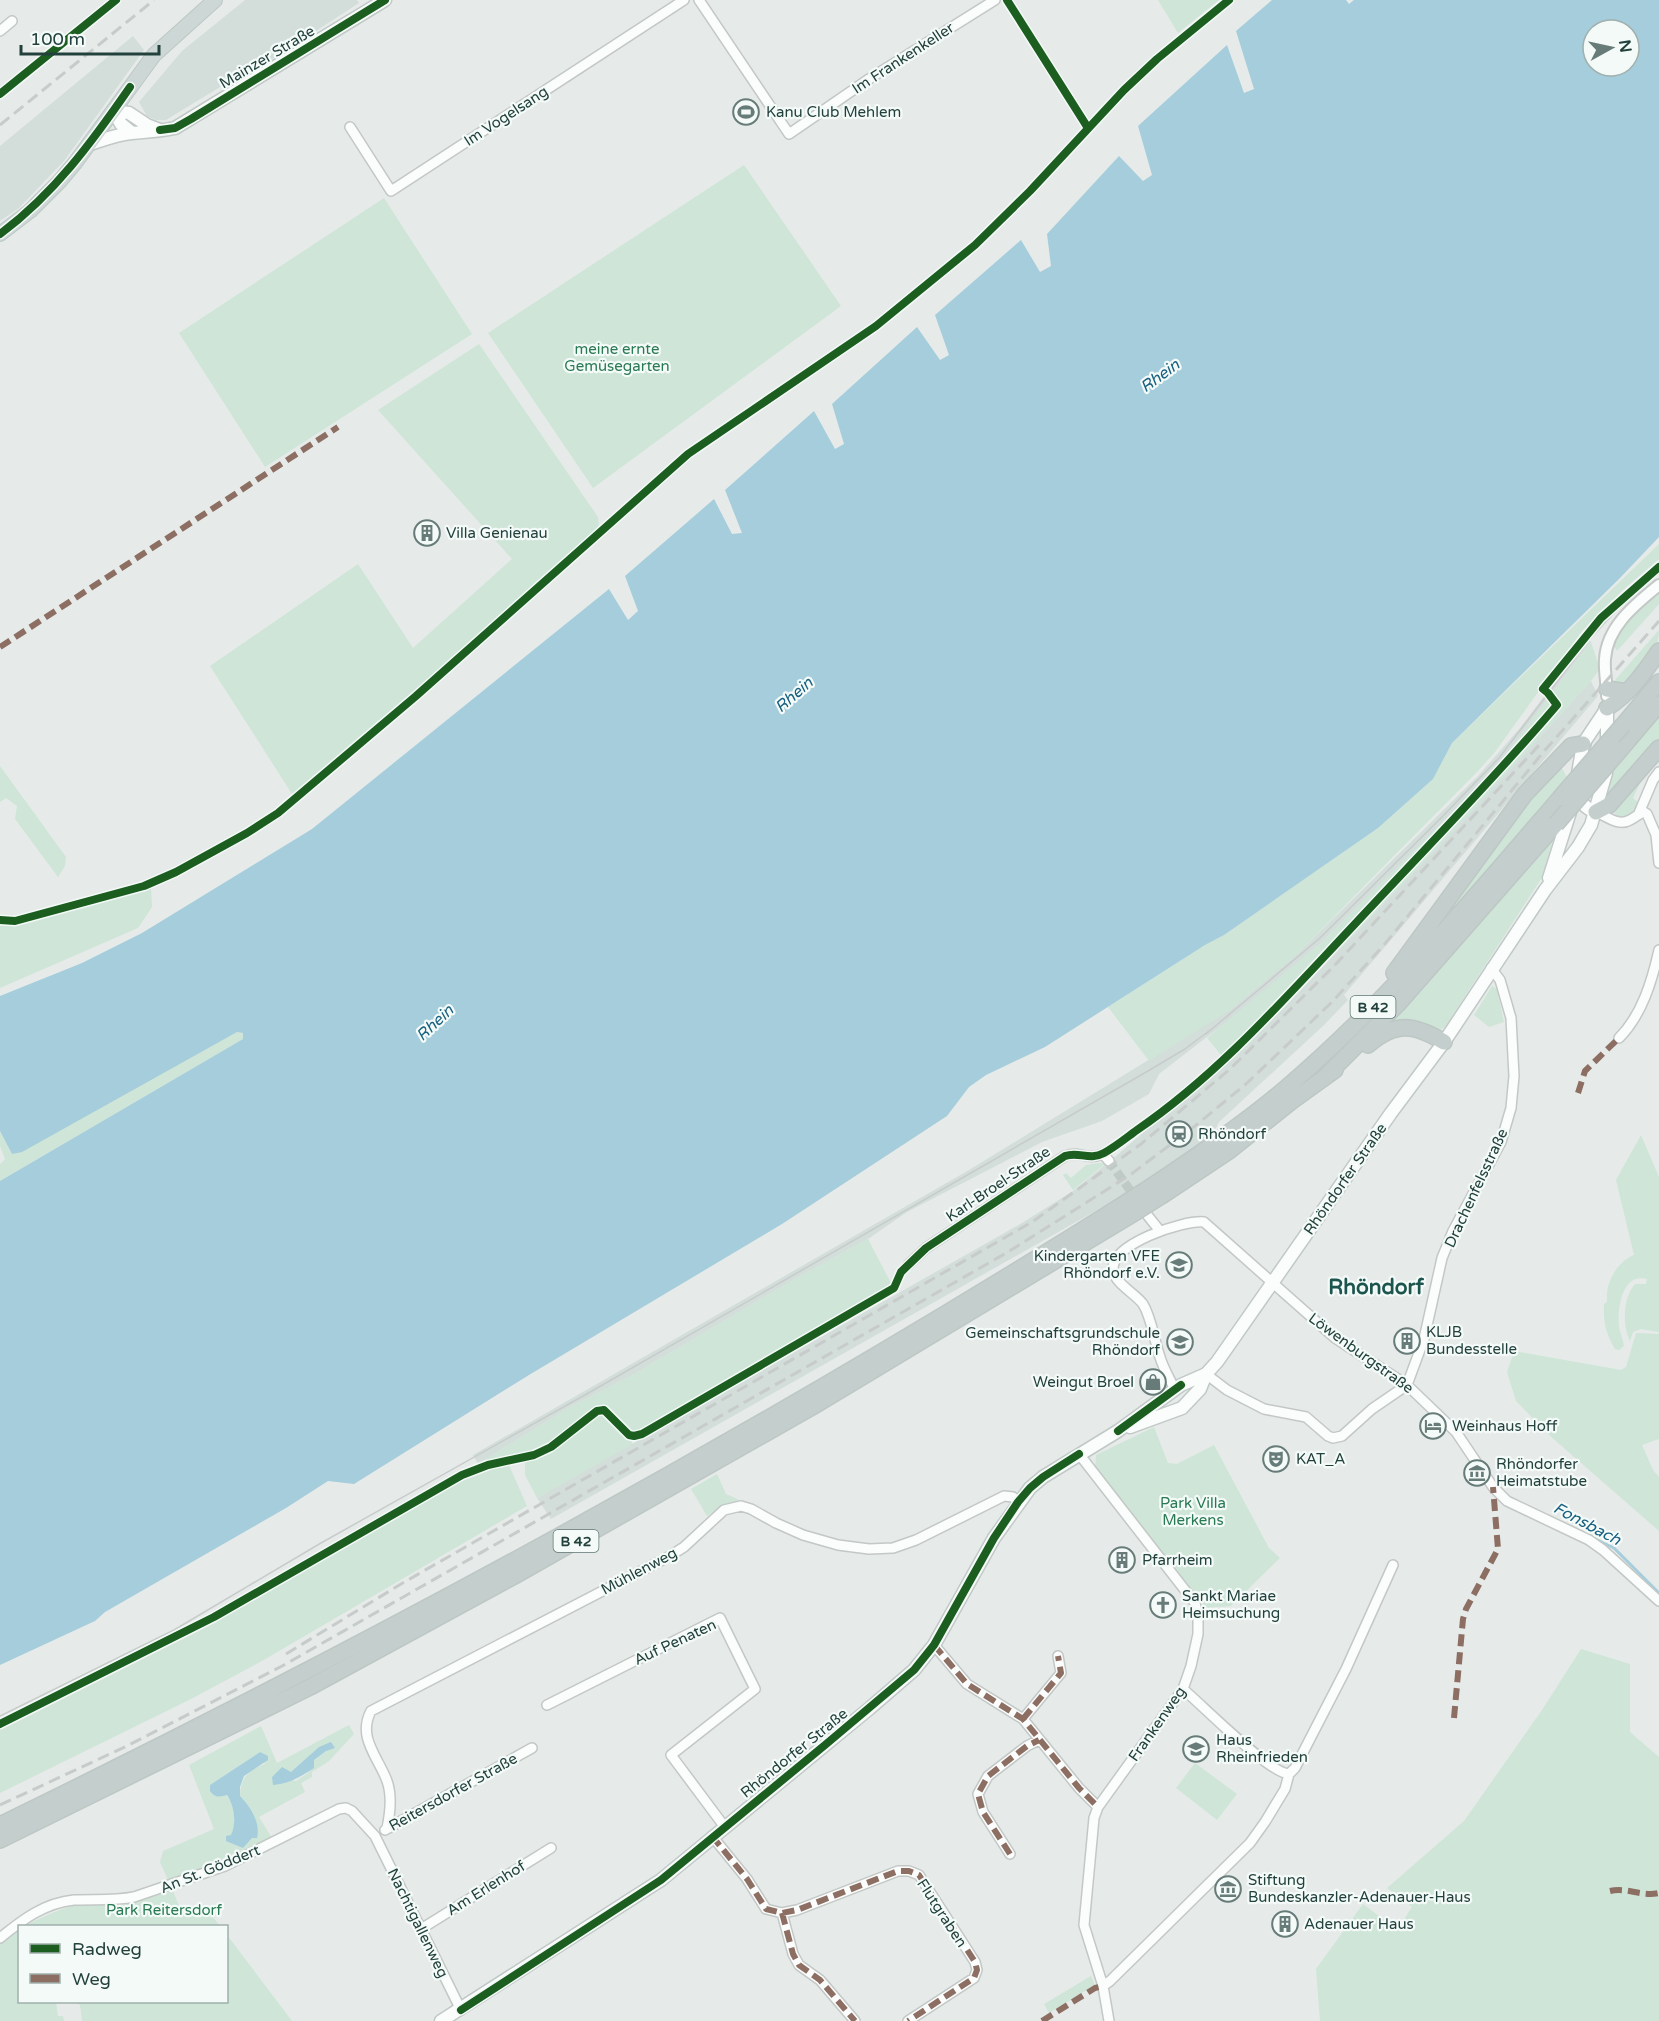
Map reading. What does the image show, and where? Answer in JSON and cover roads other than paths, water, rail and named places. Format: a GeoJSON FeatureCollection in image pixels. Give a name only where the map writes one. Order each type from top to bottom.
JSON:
{"type":"FeatureCollection","features":[{"type":"Feature","properties":{"kind":"highway"},"geometry":{"type":"LineString","coordinates":[[1607,708],[1621,699],[1642,676],[1659,651]]}},
{"type":"Feature","properties":{"kind":"highway","name":"B 42"},"geometry":{"type":"LineString","coordinates":[[0,1840],[310,1686],[516,1575],[812,1407],[1137,1210],[1286,1088],[1355,1025],[1437,940],[1659,682]]}},
{"type":"Feature","properties":{"kind":"highway"},"geometry":{"type":"LineString","coordinates":[[1607,689],[1627,692]]}},
{"type":"Feature","properties":{"kind":"highway","name":"B 42"},"geometry":{"type":"LineString","coordinates":[[1159,1190],[1229,1151],[1328,1074],[1397,1005],[1659,704]]}},
{"type":"Feature","properties":{"kind":"highway","name":"B 42"},"geometry":{"type":"LineString","coordinates":[[1355,1025],[1439,914],[1525,794],[1549,766],[1571,746],[1582,744]]}},
{"type":"Feature","properties":{"kind":"highway"},"geometry":{"type":"LineString","coordinates":[[1596,812],[1609,805],[1659,748]]}},
{"type":"Feature","properties":{"kind":"highway","name":"B 42"},"geometry":{"type":"LineString","coordinates":[[1328,1074],[1348,1063],[1377,1037],[1397,1029],[1412,1027],[1426,1031],[1444,1042]]}},
{"type":"Feature","properties":{"kind":"highway","name":"B 42"},"geometry":{"type":"LineString","coordinates":[[0,1825],[300,1674],[688,1464],[913,1334],[1137,1210]]}},
{"type":"Feature","properties":{"kind":"main road"},"geometry":{"type":"LineString","coordinates":[[0,234],[30,211],[59,182],[90,144],[154,55],[182,27],[215,0]]}},
{"type":"Feature","properties":{"kind":"main road","name":"Mainzer Straße"},"geometry":{"type":"LineString","coordinates":[[90,144],[132,133],[146,134],[176,128],[385,0]]}},
{"type":"Feature","properties":{"kind":"main road"},"geometry":{"type":"LineString","coordinates":[[113,111],[129,113],[147,125],[160,130]]}},
{"type":"Feature","properties":{"kind":"main road"},"geometry":{"type":"LineString","coordinates":[[113,111],[121,124],[132,133]]}},
{"type":"Feature","properties":{"kind":"main road","name":"Rhöndorfer Straße"},"geometry":{"type":"LineString","coordinates":[[1545,890],[1557,858],[1576,791],[1582,744],[1607,708]]}},
{"type":"Feature","properties":{"kind":"main road","name":"Rhöndorfer Straße"},"geometry":{"type":"LineString","coordinates":[[1118,1431],[1182,1408],[1200,1389],[1206,1374],[1217,1362],[1391,1113],[1444,1042],[1491,968],[1578,847],[1592,825],[1606,773],[1607,708]]}},
{"type":"Feature","properties":{"kind":"main road"},"geometry":{"type":"LineString","coordinates":[[1582,744],[1602,756],[1606,773]]}},
{"type":"Feature","properties":{"kind":"main road"},"geometry":{"type":"LineString","coordinates":[[1576,791],[1581,802],[1596,812]]}},
{"type":"Feature","properties":{"kind":"main road","name":"Rhöndorfer Straße"},"geometry":{"type":"LineString","coordinates":[[441,2021],[661,1880],[870,1708],[914,1670],[934,1645],[994,1538],[1018,1502],[1043,1477],[1118,1431],[1178,1388],[1206,1374]]}},
{"type":"Feature","properties":{"kind":"main road"},"geometry":{"type":"LineString","coordinates":[[1178,1388],[1191,1388],[1194,1392],[1193,1397]]}},
{"type":"Feature","properties":{"kind":"street","name":"Im Vogelsang"},"geometry":{"type":"LineString","coordinates":[[350,127],[391,191],[684,0]]}},
{"type":"Feature","properties":{"kind":"street","name":"Im Frankenkeller"},"geometry":{"type":"LineString","coordinates":[[699,0],[789,134],[869,79],[995,0]]}},
{"type":"Feature","properties":{"kind":"street"},"geometry":{"type":"LineString","coordinates":[[0,31],[12,21]]}},
{"type":"Feature","properties":{"kind":"street","name":"Rhöndorfer Straße"},"geometry":{"type":"LineString","coordinates":[[1607,708],[1605,659],[1608,644],[1615,628],[1628,612],[1659,585]]}},
{"type":"Feature","properties":{"kind":"street"},"geometry":{"type":"LineString","coordinates":[[1596,812],[1618,822],[1630,820],[1639,813],[1650,786],[1659,772]]}},
{"type":"Feature","properties":{"kind":"street"},"geometry":{"type":"LineString","coordinates":[[1639,813],[1644,812],[1651,821],[1656,835],[1659,863]]}},
{"type":"Feature","properties":{"kind":"street"},"geometry":{"type":"LineString","coordinates":[[1619,1038],[1625,1032],[1649,989],[1659,950]]}},
{"type":"Feature","properties":{"kind":"street","name":"Drachenfelsstraße"},"geometry":{"type":"LineString","coordinates":[[1407,1384],[1424,1339],[1442,1258],[1453,1231],[1496,1151],[1511,1108],[1514,1076],[1511,1018],[1500,980],[1491,968]]}},
{"type":"Feature","properties":{"kind":"street","name":"Karl-Broel-Straße"},"geometry":{"type":"LineString","coordinates":[[908,1265],[926,1248],[1065,1155],[1076,1153],[1088,1158],[1103,1154],[1109,1161]]}},
{"type":"Feature","properties":{"kind":"street"},"geometry":{"type":"LineString","coordinates":[[1137,1210],[1160,1231],[1120,1253],[1115,1260],[1114,1273],[1118,1281],[1144,1307],[1160,1359],[1178,1388]]}},
{"type":"Feature","properties":{"kind":"street","name":"Löwenburgstraße"},"geometry":{"type":"LineString","coordinates":[[1160,1231],[1194,1222],[1206,1222],[1335,1338],[1407,1384],[1456,1432],[1493,1487],[1507,1501],[1589,1540],[1659,1601]]}},
{"type":"Feature","properties":{"kind":"street"},"geometry":{"type":"LineString","coordinates":[[1206,1374],[1227,1390],[1264,1409],[1306,1418],[1333,1438],[1342,1436],[1372,1409],[1407,1384]]}},
{"type":"Feature","properties":{"kind":"street","name":"Frankenweg"},"geometry":{"type":"LineString","coordinates":[[1079,1454],[1195,1603],[1198,1616],[1198,1634],[1183,1689],[1098,1807],[1094,1818],[1084,1925],[1103,1986],[1109,2021]]}},
{"type":"Feature","properties":{"kind":"street","name":"Mühlenweg"},"geometry":{"type":"LineString","coordinates":[[387,1828],[390,1812],[388,1783],[366,1739],[366,1721],[371,1711],[670,1556],[684,1547],[724,1510],[741,1506],[794,1531],[838,1545],[869,1549],[892,1548],[916,1540],[1004,1496],[1013,1497],[1018,1502]]}},
{"type":"Feature","properties":{"kind":"street"},"geometry":{"type":"LineString","coordinates":[[1103,1986],[1250,1843],[1265,1822],[1286,1789],[1288,1774],[1295,1768],[1346,1670],[1393,1565]]}},
{"type":"Feature","properties":{"kind":"street","name":"Auf Penaten"},"geometry":{"type":"LineString","coordinates":[[547,1705],[720,1618],[755,1689],[671,1755],[724,1826]]}},
{"type":"Feature","properties":{"kind":"street"},"geometry":{"type":"LineString","coordinates":[[934,1645],[967,1684],[1023,1719],[1079,1788],[1098,1807]]}},
{"type":"Feature","properties":{"kind":"street"},"geometry":{"type":"LineString","coordinates":[[1023,1719],[1061,1673],[1058,1656]]}},
{"type":"Feature","properties":{"kind":"street"},"geometry":{"type":"LineString","coordinates":[[1183,1689],[1257,1755],[1280,1773],[1288,1774]]}},
{"type":"Feature","properties":{"kind":"street"},"geometry":{"type":"LineString","coordinates":[[1011,1854],[983,1812],[978,1794],[988,1776],[1039,1740]]}},
{"type":"Feature","properties":{"kind":"street","name":"Reitersdorfer Straße"},"geometry":{"type":"LineString","coordinates":[[375,1836],[532,1748]]}},
{"type":"Feature","properties":{"kind":"street","name":"An St. Göddert"},"geometry":{"type":"LineString","coordinates":[[0,1938],[23,1919],[52,1906],[76,1900],[119,1900],[134,1897],[225,1866],[339,1809],[346,1808],[352,1811],[375,1836]]}},
{"type":"Feature","properties":{"kind":"street","name":"Nachtigallenweg"},"geometry":{"type":"LineString","coordinates":[[375,1836],[461,2010]]}},
{"type":"Feature","properties":{"kind":"street"},"geometry":{"type":"LineString","coordinates":[[712,1836],[747,1879],[766,1909],[782,1913],[793,1954],[799,1965],[820,1980],[855,2021]]}},
{"type":"Feature","properties":{"kind":"street","name":"Am Erlenhof"},"geometry":{"type":"LineString","coordinates":[[421,1929],[551,1848]]}},
{"type":"Feature","properties":{"kind":"street","name":"Flutgraben"},"geometry":{"type":"LineString","coordinates":[[782,1913],[797,1910],[898,1871],[909,1871],[919,1875],[975,1962],[976,1970],[974,1978],[908,2021]]}},
{"type":"Feature","properties":{"kind":"water","name":"Rhein"},"geometry":{"type":"Polygon","coordinates":[[[1272,0],[1346,0],[1349,4],[1354,0],[1659,0],[1659,537],[1452,743],[1433,779],[1378,828],[1224,935],[1045,1047],[986,1075],[969,1087],[947,1116],[782,1224],[529,1375],[354,1484],[328,1481],[286,1508],[105,1612],[95,1621],[0,1665],[0,1181],[243,1039],[243,1033],[237,1032],[22,1152],[12,1154],[0,1131],[0,996],[82,963],[142,933],[312,829],[609,589],[628,620],[638,611],[625,576],[714,499],[732,534],[742,533],[725,490],[814,411],[835,449],[844,444],[832,404],[917,327],[940,360],[949,355],[935,315],[1021,240],[1040,272],[1051,266],[1047,234],[1119,156],[1143,181],[1152,175],[1138,126],[1227,45],[1244,93],[1254,89],[1236,31],[1272,0]]]}},
{"type":"Feature","properties":{"kind":"water"},"geometry":{"type":"Polygon","coordinates":[[[331,1742],[335,1748],[326,1751],[314,1760],[314,1768],[295,1779],[273,1785],[272,1777],[282,1767],[291,1772],[319,1747],[331,1742]]]}},
{"type":"Feature","properties":{"kind":"water"},"geometry":{"type":"Polygon","coordinates":[[[260,1752],[268,1756],[268,1760],[244,1776],[240,1787],[240,1796],[254,1815],[258,1832],[257,1838],[252,1838],[243,1848],[226,1841],[226,1836],[231,1835],[233,1830],[233,1809],[227,1795],[215,1796],[210,1791],[210,1785],[260,1752]]]}},
{"type":"Feature","properties":{"kind":"waterway","name":"Fonsbach"},"geometry":{"type":"LineString","coordinates":[[1595,1539],[1614,1548],[1659,1593]]}},
{"type":"Feature","properties":{"kind":"tunnel"},"geometry":{"type":"LineString","coordinates":[[1109,1161],[1137,1200]]}},
{"type":"Feature","properties":{"kind":"tram line"},"geometry":{"type":"LineString","coordinates":[[1206,1034],[1320,938],[1442,817],[1499,758],[1589,640],[1613,614],[1659,573]]}},
{"type":"Feature","properties":{"kind":"tram line"},"geometry":{"type":"LineString","coordinates":[[0,1716],[174,1630],[321,1543],[592,1391],[1148,1071],[1185,1049],[1213,1028]]}},
{"type":"Feature","properties":{"kind":"railway"},"geometry":{"type":"LineString","coordinates":[[0,125],[154,0]]}},
{"type":"Feature","properties":{"kind":"railway"},"geometry":{"type":"LineString","coordinates":[[0,1805],[127,1746],[284,1665],[1008,1252],[1130,1175],[1246,1084],[1332,1002],[1383,946],[1546,749],[1659,621]]}},
{"type":"Feature","properties":{"kind":"railway"},"geometry":{"type":"LineString","coordinates":[[286,1654],[401,1584],[1032,1222],[1141,1144],[1230,1069],[1334,966],[1543,741]]}},
{"type":"Feature","properties":{"kind":"place","name":"Kanu Club Mehlem"},"geometry":{"type":"Point","coordinates":[746,112]}},
{"type":"Feature","properties":{"kind":"place","name":"Villa Genienau"},"geometry":{"type":"Point","coordinates":[427,533]}},
{"type":"Feature","properties":{"kind":"place","name":"Rhöndorf"},"geometry":{"type":"Point","coordinates":[1179,1134]}},
{"type":"Feature","properties":{"kind":"place","name":"Kindergarten VFE Rhöndorf e.V."},"geometry":{"type":"Point","coordinates":[1179,1265]}},
{"type":"Feature","properties":{"kind":"place","name":"KLJB Bundesstelle"},"geometry":{"type":"Point","coordinates":[1407,1341]}},
{"type":"Feature","properties":{"kind":"place","name":"Gemeinschaftsgrundschule Rhöndorf"},"geometry":{"type":"Point","coordinates":[1180,1342]}},
{"type":"Feature","properties":{"kind":"place","name":"Weingut Broel"},"geometry":{"type":"Point","coordinates":[1153,1382]}},
{"type":"Feature","properties":{"kind":"place","name":"Weinhaus Hoff"},"geometry":{"type":"Point","coordinates":[1433,1426]}},
{"type":"Feature","properties":{"kind":"place","name":"KAT_A"},"geometry":{"type":"Point","coordinates":[1276,1459]}},
{"type":"Feature","properties":{"kind":"place","name":"Rhöndorfer Heimatstube"},"geometry":{"type":"Point","coordinates":[1477,1473]}},
{"type":"Feature","properties":{"kind":"place","name":"Pfarrheim"},"geometry":{"type":"Point","coordinates":[1122,1560]}},
{"type":"Feature","properties":{"kind":"place","name":"Sankt Mariae Heimsuchung"},"geometry":{"type":"Point","coordinates":[1163,1605]}},
{"type":"Feature","properties":{"kind":"place","name":"Haus Rheinfrieden"},"geometry":{"type":"Point","coordinates":[1196,1749]}},
{"type":"Feature","properties":{"kind":"place","name":"Stiftung Bundeskanzler-Adenauer-Haus"},"geometry":{"type":"Point","coordinates":[1228,1889]}},
{"type":"Feature","properties":{"kind":"place","name":"Adenauer Haus"},"geometry":{"type":"Point","coordinates":[1285,1924]}},
{"type":"Feature","properties":{"kind":"district","name":"Rhöndorf"},"geometry":{"type":"Point","coordinates":[1376,1287]}},
{"type":"Feature","properties":{"kind":"park label","name":"meine ernte Gemüsegarten"},"geometry":{"type":"Point","coordinates":[617,358]}},
{"type":"Feature","properties":{"kind":"park label","name":"Park Villa Merkens"},"geometry":{"type":"Point","coordinates":[1193,1512]}},
{"type":"Feature","properties":{"kind":"park label","name":"Park Reitersdorf"},"geometry":{"type":"Point","coordinates":[164,1910]}}]}
